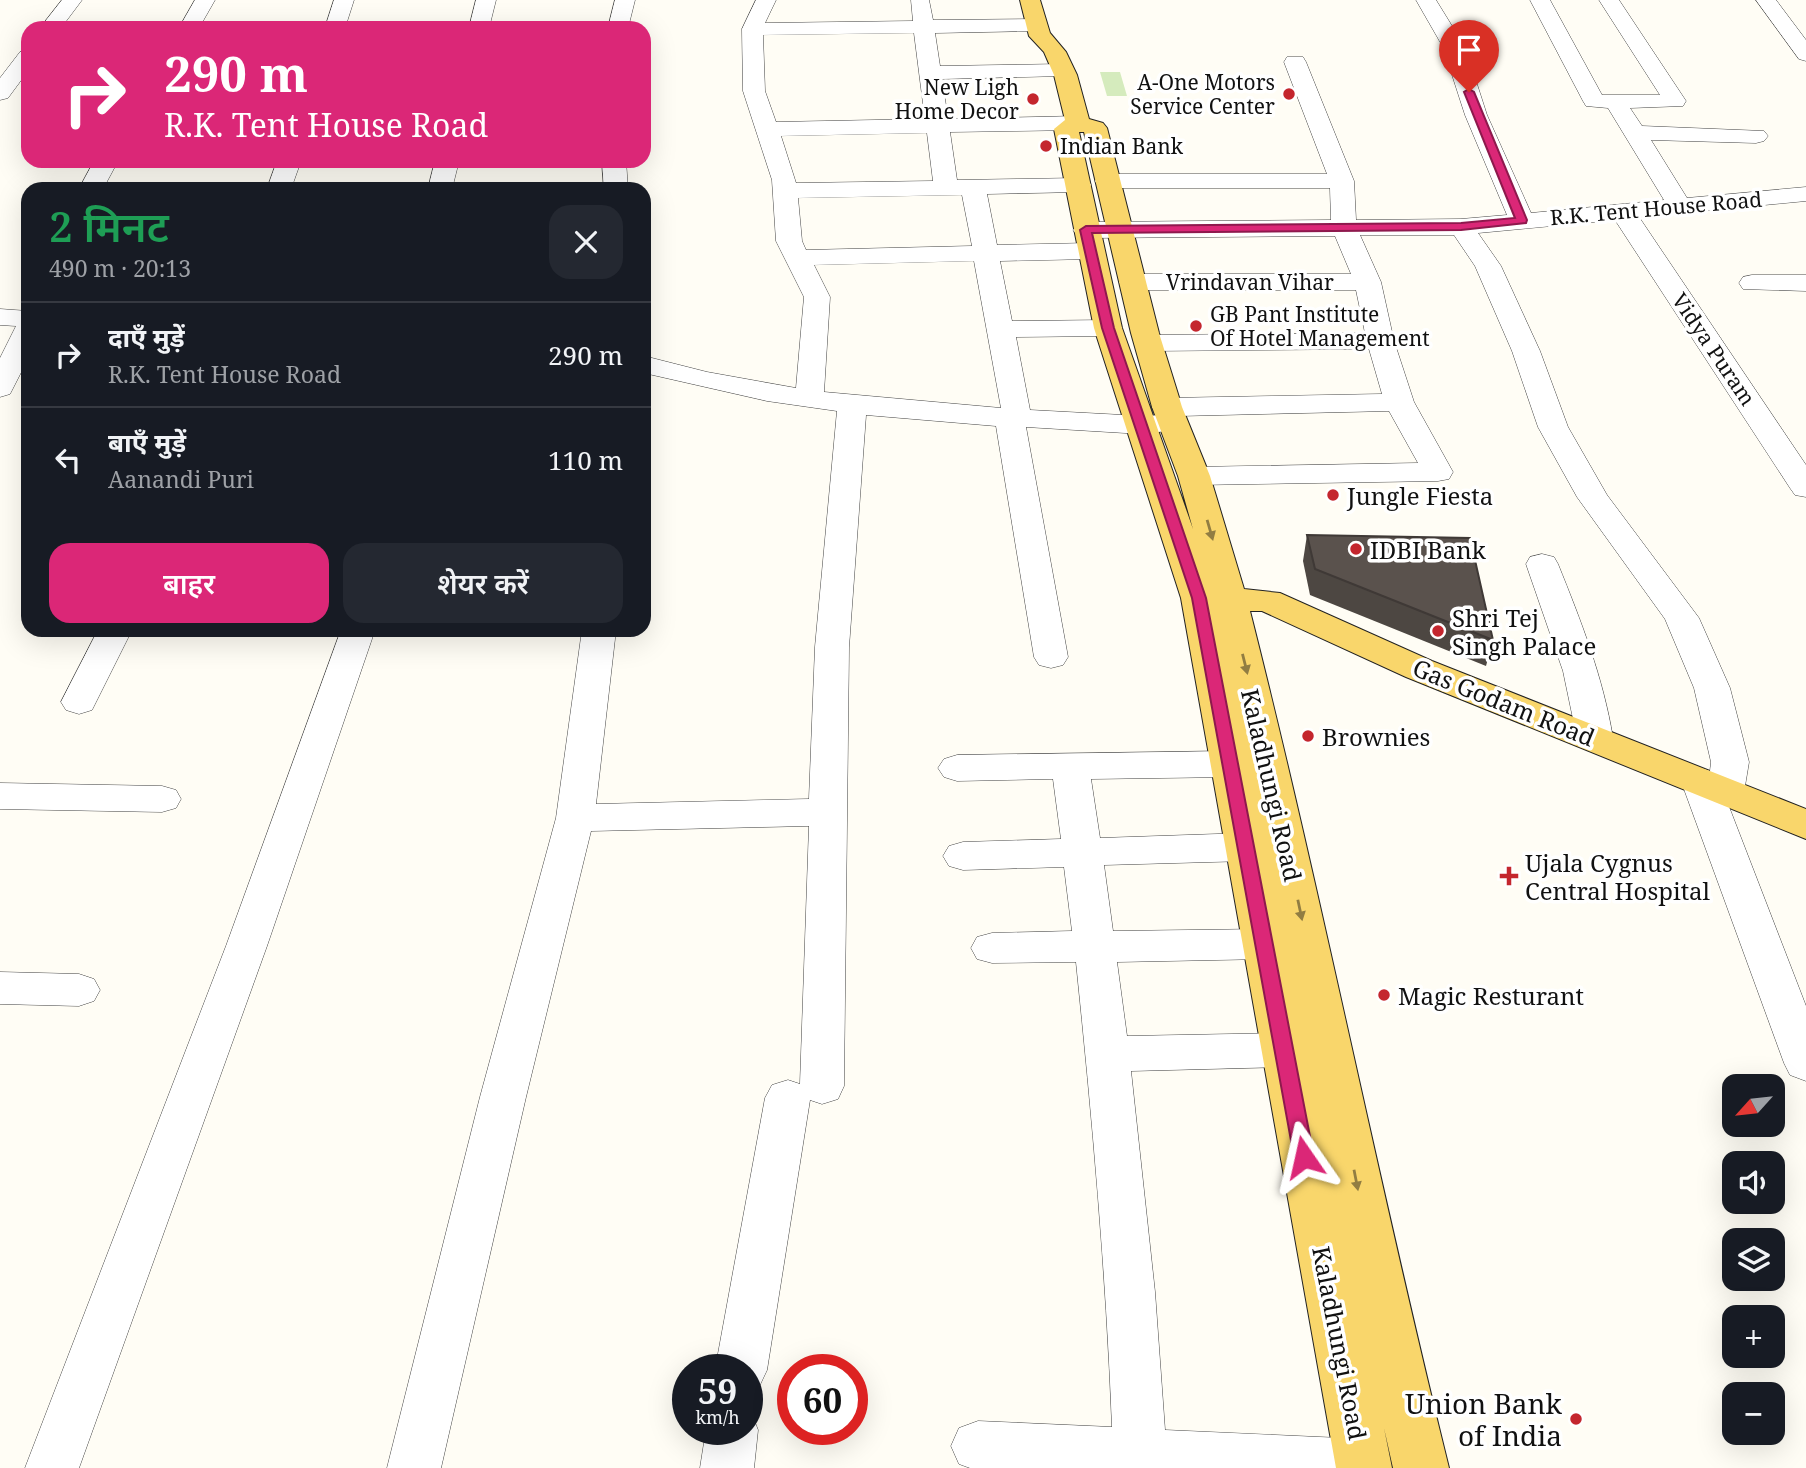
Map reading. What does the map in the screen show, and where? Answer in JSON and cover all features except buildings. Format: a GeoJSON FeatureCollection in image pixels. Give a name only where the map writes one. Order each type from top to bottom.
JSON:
{"type":"FeatureCollection","features":[{"type":"Feature","properties":{"kind":"main road"},"geometry":{"type":"LineString","coordinates":[[1030,0],[1049,31],[1078,123]]}},
{"type":"Feature","properties":{"kind":"main road","name":"Kaladhungi Road"},"geometry":{"type":"LineString","coordinates":[[1078,123],[1066,129],[1120,229],[1148,343],[1170,415],[1194,476],[1214,598],[1250,764],[1341,1106],[1374,1269],[1421,1468]]}},
{"type":"Feature","properties":{"kind":"main road","name":"Kaladhungi Road"},"geometry":{"type":"LineString","coordinates":[[1093,183],[1088,240],[1108,328],[1142,425],[1214,598]]}},
{"type":"Feature","properties":{"kind":"main road","name":"Gas Godam Road"},"geometry":{"type":"LineString","coordinates":[[1214,598],[1268,601],[1419,669],[1712,787],[1803,830]]}},
{"type":"Feature","properties":{"kind":"main road","name":"Kaladhungi Road"},"geometry":{"type":"LineString","coordinates":[[1250,764],[1247,847],[1364,1467]]}},
{"type":"Feature","properties":{"kind":"main road"},"geometry":{"type":"LineString","coordinates":[[1294,1106],[1341,1106]]}},
{"type":"Feature","properties":{"kind":"street"},"geometry":{"type":"LineString","coordinates":[[56,21],[72,0]]}},
{"type":"Feature","properties":{"kind":"street"},"geometry":{"type":"LineString","coordinates":[[193,21],[205,0]]}},
{"type":"Feature","properties":{"kind":"street"},"geometry":{"type":"LineString","coordinates":[[337,21],[344,0]]}},
{"type":"Feature","properties":{"kind":"street"},"geometry":{"type":"LineString","coordinates":[[482,21],[486,0]]}},
{"type":"Feature","properties":{"kind":"street"},"geometry":{"type":"LineString","coordinates":[[620,21],[625,0]]}},
{"type":"Feature","properties":{"kind":"street"},"geometry":{"type":"LineString","coordinates":[[766,0],[752,29],[754,91],[784,180],[789,241],[817,297],[809,400]]}},
{"type":"Feature","properties":{"kind":"street"},"geometry":{"type":"LineString","coordinates":[[931,0],[920,0],[921,25],[946,187]]}},
{"type":"Feature","properties":{"kind":"street"},"geometry":{"type":"LineString","coordinates":[[1426,0],[1454,47],[1476,115],[1522,220]]}},
{"type":"Feature","properties":{"kind":"street"},"geometry":{"type":"LineString","coordinates":[[1540,0],[1594,101],[1675,102],[1609,0]]}},
{"type":"Feature","properties":{"kind":"street"},"geometry":{"type":"LineString","coordinates":[[1766,0],[1806,55]]}},
{"type":"Feature","properties":{"kind":"street"},"geometry":{"type":"LineString","coordinates":[[752,29],[921,25],[1049,31]]}},
{"type":"Feature","properties":{"kind":"street"},"geometry":{"type":"LineString","coordinates":[[1194,476],[1438,472],[1399,402],[1380,341],[1368,282],[1344,227],[1342,181],[1294,62]]}},
{"type":"Feature","properties":{"kind":"street"},"geometry":{"type":"LineString","coordinates":[[0,93],[21,66]]}},
{"type":"Feature","properties":{"kind":"street"},"geometry":{"type":"LineString","coordinates":[[928,73],[1063,71]]}},
{"type":"Feature","properties":{"kind":"street"},"geometry":{"type":"LineString","coordinates":[[1615,102],[1680,205]]}},
{"type":"Feature","properties":{"kind":"street"},"geometry":{"type":"LineString","coordinates":[[767,129],[1078,123]]}},
{"type":"Feature","properties":{"kind":"street"},"geometry":{"type":"LineString","coordinates":[[1634,132],[1756,136]]}},
{"type":"Feature","properties":{"kind":"street"},"geometry":{"type":"LineString","coordinates":[[785,191],[1093,183],[1342,181]]}},
{"type":"Feature","properties":{"kind":"street"},"geometry":{"type":"LineString","coordinates":[[973,187],[1000,329],[1051,657]]}},
{"type":"Feature","properties":{"kind":"street","name":"R.K. Tent House Road"},"geometry":{"type":"LineString","coordinates":[[796,258],[987,254],[1088,240],[1120,229],[1461,227],[1680,205],[1804,197]]}},
{"type":"Feature","properties":{"kind":"street","name":"Vidya Puram"},"geometry":{"type":"LineString","coordinates":[[1622,211],[1806,488]]}},
{"type":"Feature","properties":{"kind":"street"},"geometry":{"type":"LineString","coordinates":[[1461,227],[1488,266],[1526,351],[1553,426],[1593,497],[1682,618],[1712,688],[1730,762],[1712,787],[1806,1063]]}},
{"type":"Feature","properties":{"kind":"street","name":"Vrindavan Vihar"},"geometry":{"type":"LineString","coordinates":[[1132,282],[1368,282]]}},
{"type":"Feature","properties":{"kind":"street"},"geometry":{"type":"LineString","coordinates":[[1752,283],[1806,283]]}},
{"type":"Feature","properties":{"kind":"street"},"geometry":{"type":"LineString","coordinates":[[0,317],[21,318]]}},
{"type":"Feature","properties":{"kind":"street"},"geometry":{"type":"LineString","coordinates":[[1000,329],[1108,328]]}},
{"type":"Feature","properties":{"kind":"street"},"geometry":{"type":"LineString","coordinates":[[1148,343],[1380,341]]}},
{"type":"Feature","properties":{"kind":"street"},"geometry":{"type":"LineString","coordinates":[[0,388],[21,344]]}},
{"type":"Feature","properties":{"kind":"street"},"geometry":{"type":"LineString","coordinates":[[651,366],[695,379],[852,407],[1142,425],[1170,415],[1399,402]]}},
{"type":"Feature","properties":{"kind":"street"},"geometry":{"type":"LineString","coordinates":[[745,1354],[805,1092],[829,812],[832,647],[852,407]]}},
{"type":"Feature","properties":{"kind":"street"},"geometry":{"type":"LineString","coordinates":[[1542,564],[1575,649],[1590,697],[1595,738]]}},
{"type":"Feature","properties":{"kind":"street"},"geometry":{"type":"LineString","coordinates":[[79,702],[112,637]]}},
{"type":"Feature","properties":{"kind":"street"},"geometry":{"type":"LineString","coordinates":[[52,1468],[299,804],[356,637]]}},
{"type":"Feature","properties":{"kind":"street"},"geometry":{"type":"LineString","coordinates":[[414,1468],[500,1110],[575,818],[598,637]]}},
{"type":"Feature","properties":{"kind":"street"},"geometry":{"type":"LineString","coordinates":[[957,768],[1250,764]]}},
{"type":"Feature","properties":{"kind":"street"},"geometry":{"type":"LineString","coordinates":[[1070,765],[1095,947],[1106,1054],[1124,1233],[1141,1462]]}},
{"type":"Feature","properties":{"kind":"street"},"geometry":{"type":"LineString","coordinates":[[0,796],[162,799]]}},
{"type":"Feature","properties":{"kind":"street"},"geometry":{"type":"LineString","coordinates":[[575,818],[829,812]]}},
{"type":"Feature","properties":{"kind":"street"},"geometry":{"type":"LineString","coordinates":[[963,856],[1247,847]]}},
{"type":"Feature","properties":{"kind":"street"},"geometry":{"type":"LineString","coordinates":[[992,948],[1266,943]]}},
{"type":"Feature","properties":{"kind":"street"},"geometry":{"type":"LineString","coordinates":[[0,988],[79,989]]}},
{"type":"Feature","properties":{"kind":"street"},"geometry":{"type":"LineString","coordinates":[[1106,1054],[1286,1050]]}},
{"type":"Feature","properties":{"kind":"street"},"geometry":{"type":"LineString","coordinates":[[727,1468],[730,1445]]}},
{"type":"Feature","properties":{"kind":"street"},"geometry":{"type":"LineString","coordinates":[[978,1446],[1141,1462],[1364,1467]]}},
{"type":"Feature","properties":{"kind":"green space"},"geometry":{"type":"Polygon","coordinates":[[[1100,72],[1120,72],[1127,96],[1107,96],[1100,72]]]}},
{"type":"Feature","properties":{"kind":"place","name":"A-One Motors Service Center"},"geometry":{"type":"Point","coordinates":[1289,94]}},
{"type":"Feature","properties":{"kind":"place","name":"New Ligh Home Decor"},"geometry":{"type":"Point","coordinates":[1033,99]}},
{"type":"Feature","properties":{"kind":"place","name":"Indian Bank"},"geometry":{"type":"Point","coordinates":[1046,146]}},
{"type":"Feature","properties":{"kind":"place","name":"GB Pant Institute Of Hotel Management"},"geometry":{"type":"Point","coordinates":[1196,326]}},
{"type":"Feature","properties":{"kind":"place","name":"Jungle Fiesta"},"geometry":{"type":"Point","coordinates":[1333,495]}},
{"type":"Feature","properties":{"kind":"place","name":"IDBI Bank"},"geometry":{"type":"Point","coordinates":[1356,549]}},
{"type":"Feature","properties":{"kind":"place","name":"Shri Tej Singh Palace"},"geometry":{"type":"Point","coordinates":[1438,631]}},
{"type":"Feature","properties":{"kind":"place","name":"Brownies"},"geometry":{"type":"Point","coordinates":[1308,736]}},
{"type":"Feature","properties":{"kind":"place","name":"Ujala Cygnus Central Hospital"},"geometry":{"type":"Point","coordinates":[1509,876]}},
{"type":"Feature","properties":{"kind":"place","name":"Magic Resturant"},"geometry":{"type":"Point","coordinates":[1384,995]}},
{"type":"Feature","properties":{"kind":"place","name":"Union Bank of India"},"geometry":{"type":"Point","coordinates":[1576,1419]}},
{"type":"Feature","properties":{"kind":"route"},"geometry":{"type":"LineString","coordinates":[[1304,1157],[1281,1023],[1199,598],[1108,328],[1086,230],[1461,227],[1522,220],[1476,115],[1469,92]]}}]}
